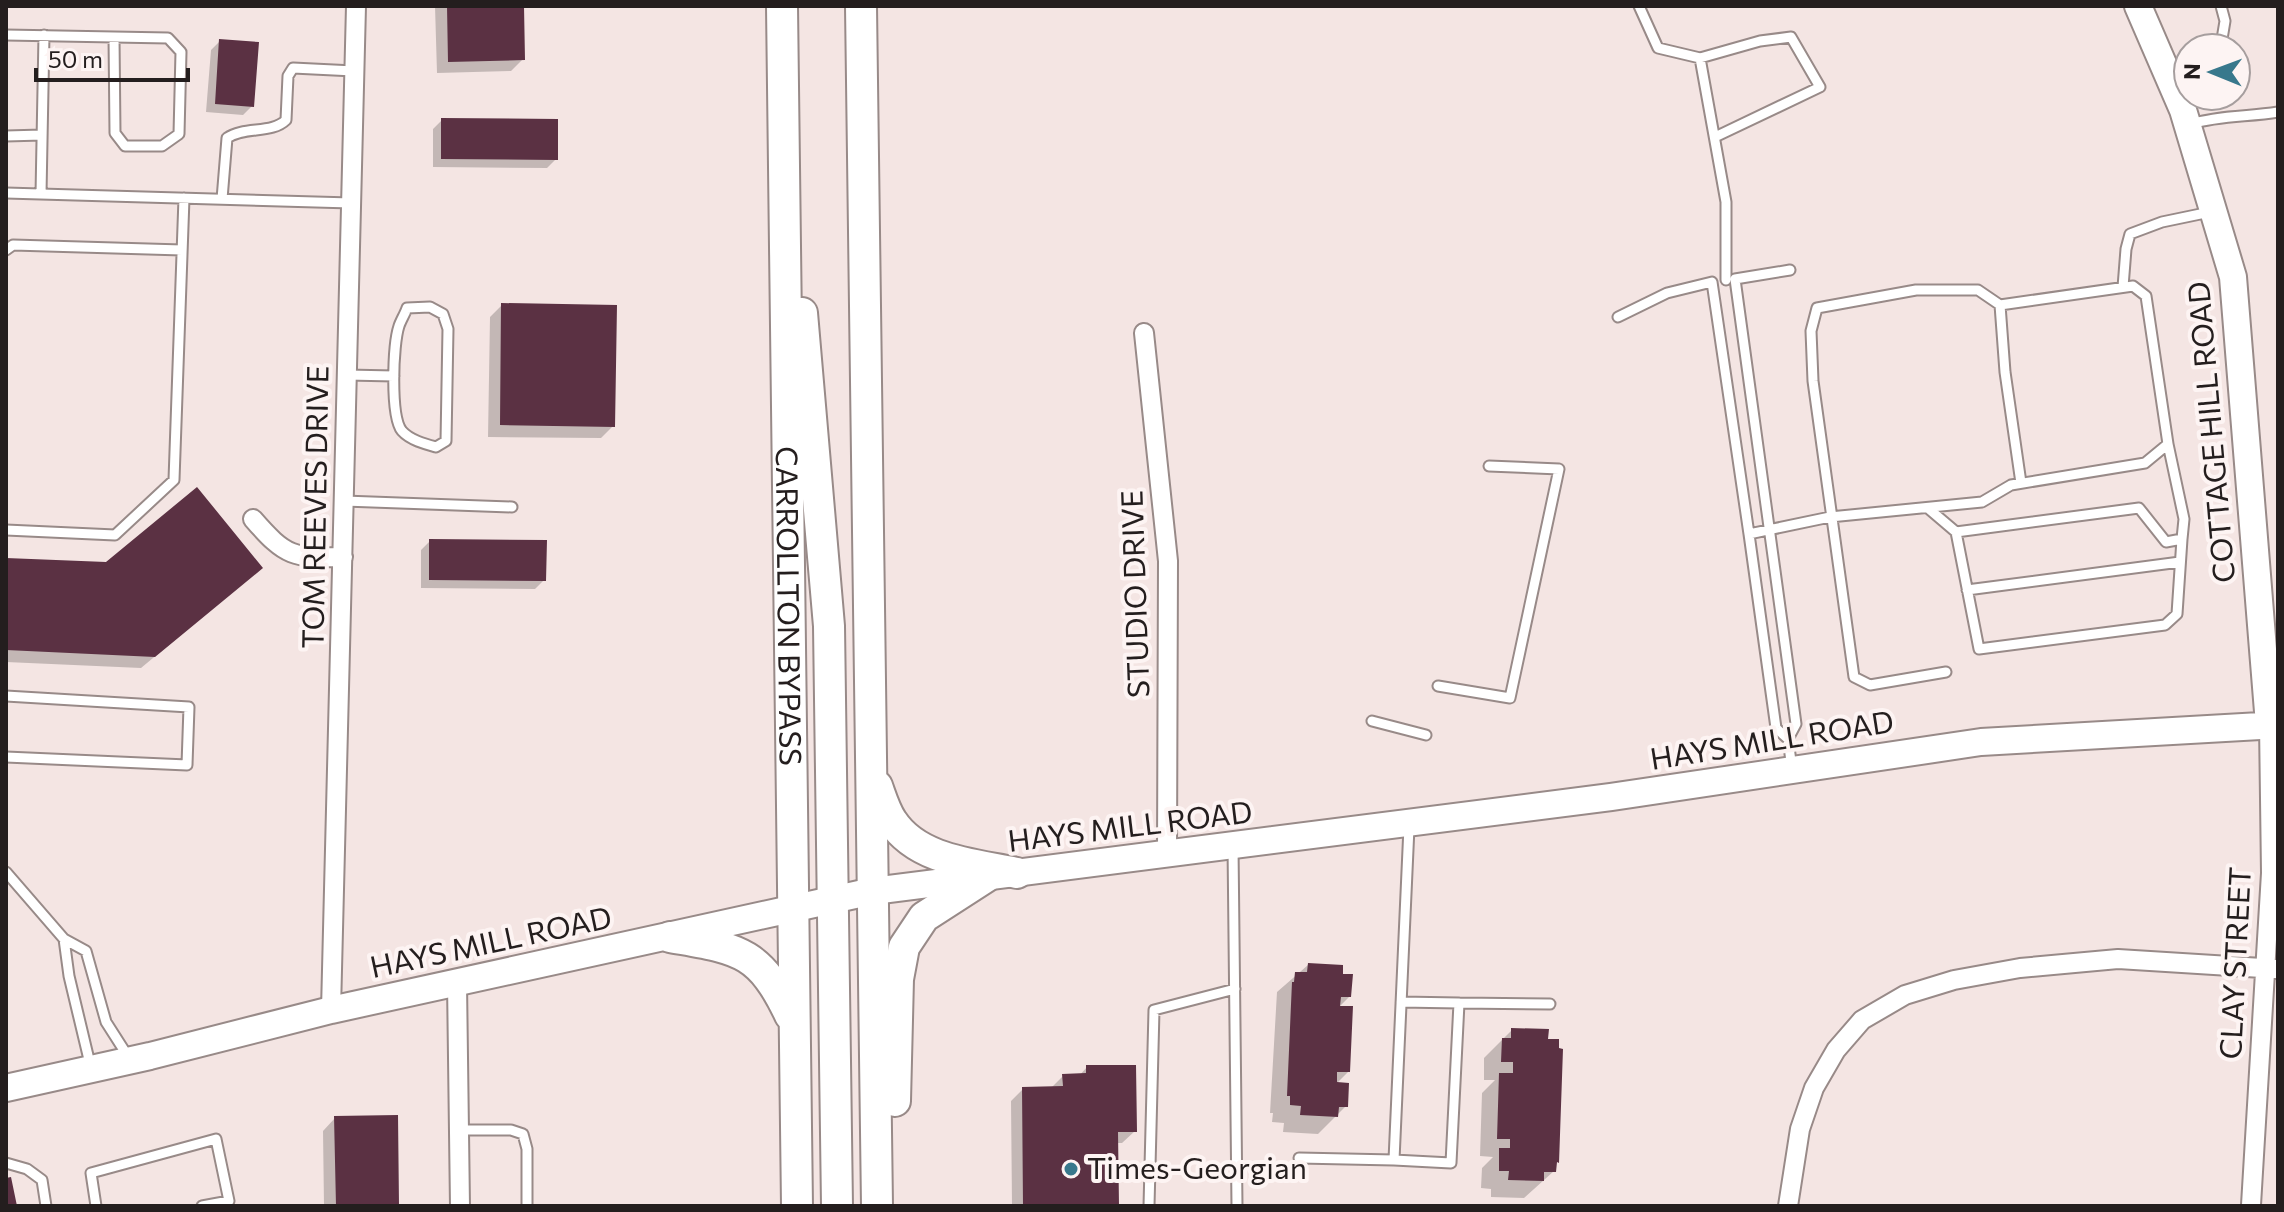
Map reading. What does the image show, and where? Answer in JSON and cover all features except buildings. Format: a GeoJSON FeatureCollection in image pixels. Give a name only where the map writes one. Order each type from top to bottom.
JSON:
{"type":"FeatureCollection","features":[{"type":"Feature","properties":{"kind":"main road","name":"CARROLLTON BYPASS"},"geometry":{"type":"LineString","coordinates":[[782,6],[790,910],[797,1206]]}},
{"type":"Feature","properties":{"kind":"main road"},"geometry":{"type":"LineString","coordinates":[[861,6],[877,1206]]}},
{"type":"Feature","properties":{"kind":"main road"},"geometry":{"type":"LineString","coordinates":[[784,176],[807,358],[829,626],[837,1206]]}},
{"type":"Feature","properties":{"kind":"main road"},"geometry":{"type":"LineString","coordinates":[[871,774],[891,820],[905,837],[925,850],[1017,873]]}},
{"type":"Feature","properties":{"kind":"main road"},"geometry":{"type":"LineString","coordinates":[[886,1206],[894,1147],[898,979],[904,947],[924,917],[986,877]]}},
{"type":"Feature","properties":{"kind":"main road"},"geometry":{"type":"LineString","coordinates":[[670,937],[730,948],[752,959],[767,972],[793,1020]]}},
{"type":"Feature","properties":{"kind":"street","name":"TOM REEVES DRIVE"},"geometry":{"type":"LineString","coordinates":[[331,1010],[356,6]]}},
{"type":"Feature","properties":{"kind":"street","name":"COTTAGE HILL ROAD"},"geometry":{"type":"LineString","coordinates":[[2138,6],[2172,59]]}},
{"type":"Feature","properties":{"kind":"street","name":"COTTAGE HILL ROAD"},"geometry":{"type":"LineString","coordinates":[[2186,112],[2233,277],[2273,724]]}},
{"type":"Feature","properties":{"kind":"street","name":"STUDIO DRIVE"},"geometry":{"type":"LineString","coordinates":[[1144,333],[1168,561],[1167,854]]}},
{"type":"Feature","properties":{"kind":"street"},"geometry":{"type":"LineString","coordinates":[[253,519],[282,549],[296,556],[343,557]]}},
{"type":"Feature","properties":{"kind":"street","name":"HAYS MILL ROAD"},"geometry":{"type":"LineString","coordinates":[[6,1088],[331,1010],[873,891],[1611,797],[1981,742],[2273,724]]}},
{"type":"Feature","properties":{"kind":"street","name":"CLAY STREET"},"geometry":{"type":"LineString","coordinates":[[2251,1205],[2271,968],[2273,724]]}},
{"type":"Feature","properties":{"kind":"street"},"geometry":{"type":"LineString","coordinates":[[1788,1206],[1800,1129],[1814,1088],[1836,1050],[1862,1020],[1905,995],[1954,980],[2020,968],[2118,959],[2271,968]]}},
{"type":"Feature","properties":{"kind":"street"},"geometry":{"type":"LineString","coordinates":[[457,983],[460,1206]]}},
{"type":"Feature","properties":{"kind":"lane"},"geometry":{"type":"LineString","coordinates":[[1639,6],[1658,48],[1700,58],[1760,41],[1791,37],[1820,87],[1715,137]]}},
{"type":"Feature","properties":{"kind":"lane"},"geometry":{"type":"LineString","coordinates":[[2221,6],[2225,21],[2223,32]]}},
{"type":"Feature","properties":{"kind":"lane"},"geometry":{"type":"LineString","coordinates":[[6,35],[44,35],[168,38],[181,52],[179,134],[162,146],[125,146],[115,133],[114,37]]}},
{"type":"Feature","properties":{"kind":"lane"},"geometry":{"type":"LineString","coordinates":[[41,194],[44,35]]}},
{"type":"Feature","properties":{"kind":"lane"},"geometry":{"type":"LineString","coordinates":[[1700,58],[1726,202],[1731,280],[1771,529],[1796,724],[1788,739],[1792,769]]}},
{"type":"Feature","properties":{"kind":"lane"},"geometry":{"type":"LineString","coordinates":[[222,199],[227,138],[235,132],[280,125],[286,120],[288,76],[293,68],[354,71]]}},
{"type":"Feature","properties":{"kind":"lane"},"geometry":{"type":"LineString","coordinates":[[2188,125],[2214,117],[2278,112]]}},
{"type":"Feature","properties":{"kind":"lane"},"geometry":{"type":"LineString","coordinates":[[6,136],[42,135]]}},
{"type":"Feature","properties":{"kind":"lane"},"geometry":{"type":"LineString","coordinates":[[6,193],[351,203]]}},
{"type":"Feature","properties":{"kind":"lane"},"geometry":{"type":"LineString","coordinates":[[6,530],[115,535],[174,480],[184,198]]}},
{"type":"Feature","properties":{"kind":"lane"},"geometry":{"type":"LineString","coordinates":[[2123,287],[2130,234],[2162,222],[2214,211]]}},
{"type":"Feature","properties":{"kind":"lane"},"geometry":{"type":"LineString","coordinates":[[6,250],[13,245],[182,250]]}},
{"type":"Feature","properties":{"kind":"lane"},"geometry":{"type":"LineString","coordinates":[[1618,317],[1667,293],[1712,282],[1790,270]]}},
{"type":"Feature","properties":{"kind":"lane"},"geometry":{"type":"LineString","coordinates":[[1712,282],[1776,728],[1788,739]]}},
{"type":"Feature","properties":{"kind":"lane"},"geometry":{"type":"LineString","coordinates":[[1929,509],[1956,532],[1979,649],[2165,625],[2177,614],[2184,519],[2168,444],[2146,296],[2133,286],[2000,305],[1978,290],[1916,290],[1817,308],[1811,331],[1813,381],[1854,677],[1870,685],[1946,672]]}},
{"type":"Feature","properties":{"kind":"lane"},"geometry":{"type":"LineString","coordinates":[[2000,305],[2005,372],[2021,483]]}},
{"type":"Feature","properties":{"kind":"lane"},"geometry":{"type":"LineString","coordinates":[[430,307],[443,314],[448,329],[446,441],[436,447],[421,443],[402,431],[397,417],[394,376],[398,327],[407,308],[430,307]]}},
{"type":"Feature","properties":{"kind":"lane"},"geometry":{"type":"LineString","coordinates":[[347,375],[394,376]]}},
{"type":"Feature","properties":{"kind":"lane"},"geometry":{"type":"LineString","coordinates":[[1749,534],[1830,517],[1982,502],[2011,485],[2145,463],[2168,444]]}},
{"type":"Feature","properties":{"kind":"lane"},"geometry":{"type":"LineString","coordinates":[[1438,686],[1510,698],[1559,469],[1489,466]]}},
{"type":"Feature","properties":{"kind":"lane"},"geometry":{"type":"LineString","coordinates":[[344,501],[512,507]]}},
{"type":"Feature","properties":{"kind":"lane"},"geometry":{"type":"LineString","coordinates":[[1956,532],[2139,508],[2166,542],[2182,539]]}},
{"type":"Feature","properties":{"kind":"lane"},"geometry":{"type":"LineString","coordinates":[[1967,590],[2180,562]]}},
{"type":"Feature","properties":{"kind":"lane"},"geometry":{"type":"LineString","coordinates":[[6,696],[189,707],[187,765],[6,757]]}},
{"type":"Feature","properties":{"kind":"lane"},"geometry":{"type":"LineString","coordinates":[[1372,721],[1426,735]]}},
{"type":"Feature","properties":{"kind":"lane"},"geometry":{"type":"LineString","coordinates":[[1394,1160],[1409,824]]}},
{"type":"Feature","properties":{"kind":"lane"},"geometry":{"type":"LineString","coordinates":[[1233,846],[1237,1206]]}},
{"type":"Feature","properties":{"kind":"lane"},"geometry":{"type":"LineString","coordinates":[[6,872],[64,939],[86,951],[106,1022],[131,1060]]}},
{"type":"Feature","properties":{"kind":"lane"},"geometry":{"type":"LineString","coordinates":[[64,939],[69,976],[91,1069]]}},
{"type":"Feature","properties":{"kind":"lane"},"geometry":{"type":"LineString","coordinates":[[1149,1206],[1154,1010],[1235,989]]}},
{"type":"Feature","properties":{"kind":"lane"},"geometry":{"type":"LineString","coordinates":[[1401,1002],[1550,1004]]}},
{"type":"Feature","properties":{"kind":"lane"},"geometry":{"type":"LineString","coordinates":[[1299,1158],[1451,1163],[1459,1003]]}},
{"type":"Feature","properties":{"kind":"lane"},"geometry":{"type":"LineString","coordinates":[[459,1130],[511,1130],[523,1134],[527,1149],[527,1206]]}},
{"type":"Feature","properties":{"kind":"lane"},"geometry":{"type":"LineString","coordinates":[[96,1206],[91,1173],[216,1139],[229,1201],[202,1206]]}},
{"type":"Feature","properties":{"kind":"lane"},"geometry":{"type":"LineString","coordinates":[[6,1163],[27,1169],[42,1180],[46,1206]]}},
{"type":"Feature","properties":{"kind":"place","name":"Times-Georgian"},"geometry":{"type":"Point","coordinates":[1071,1169]}}]}
